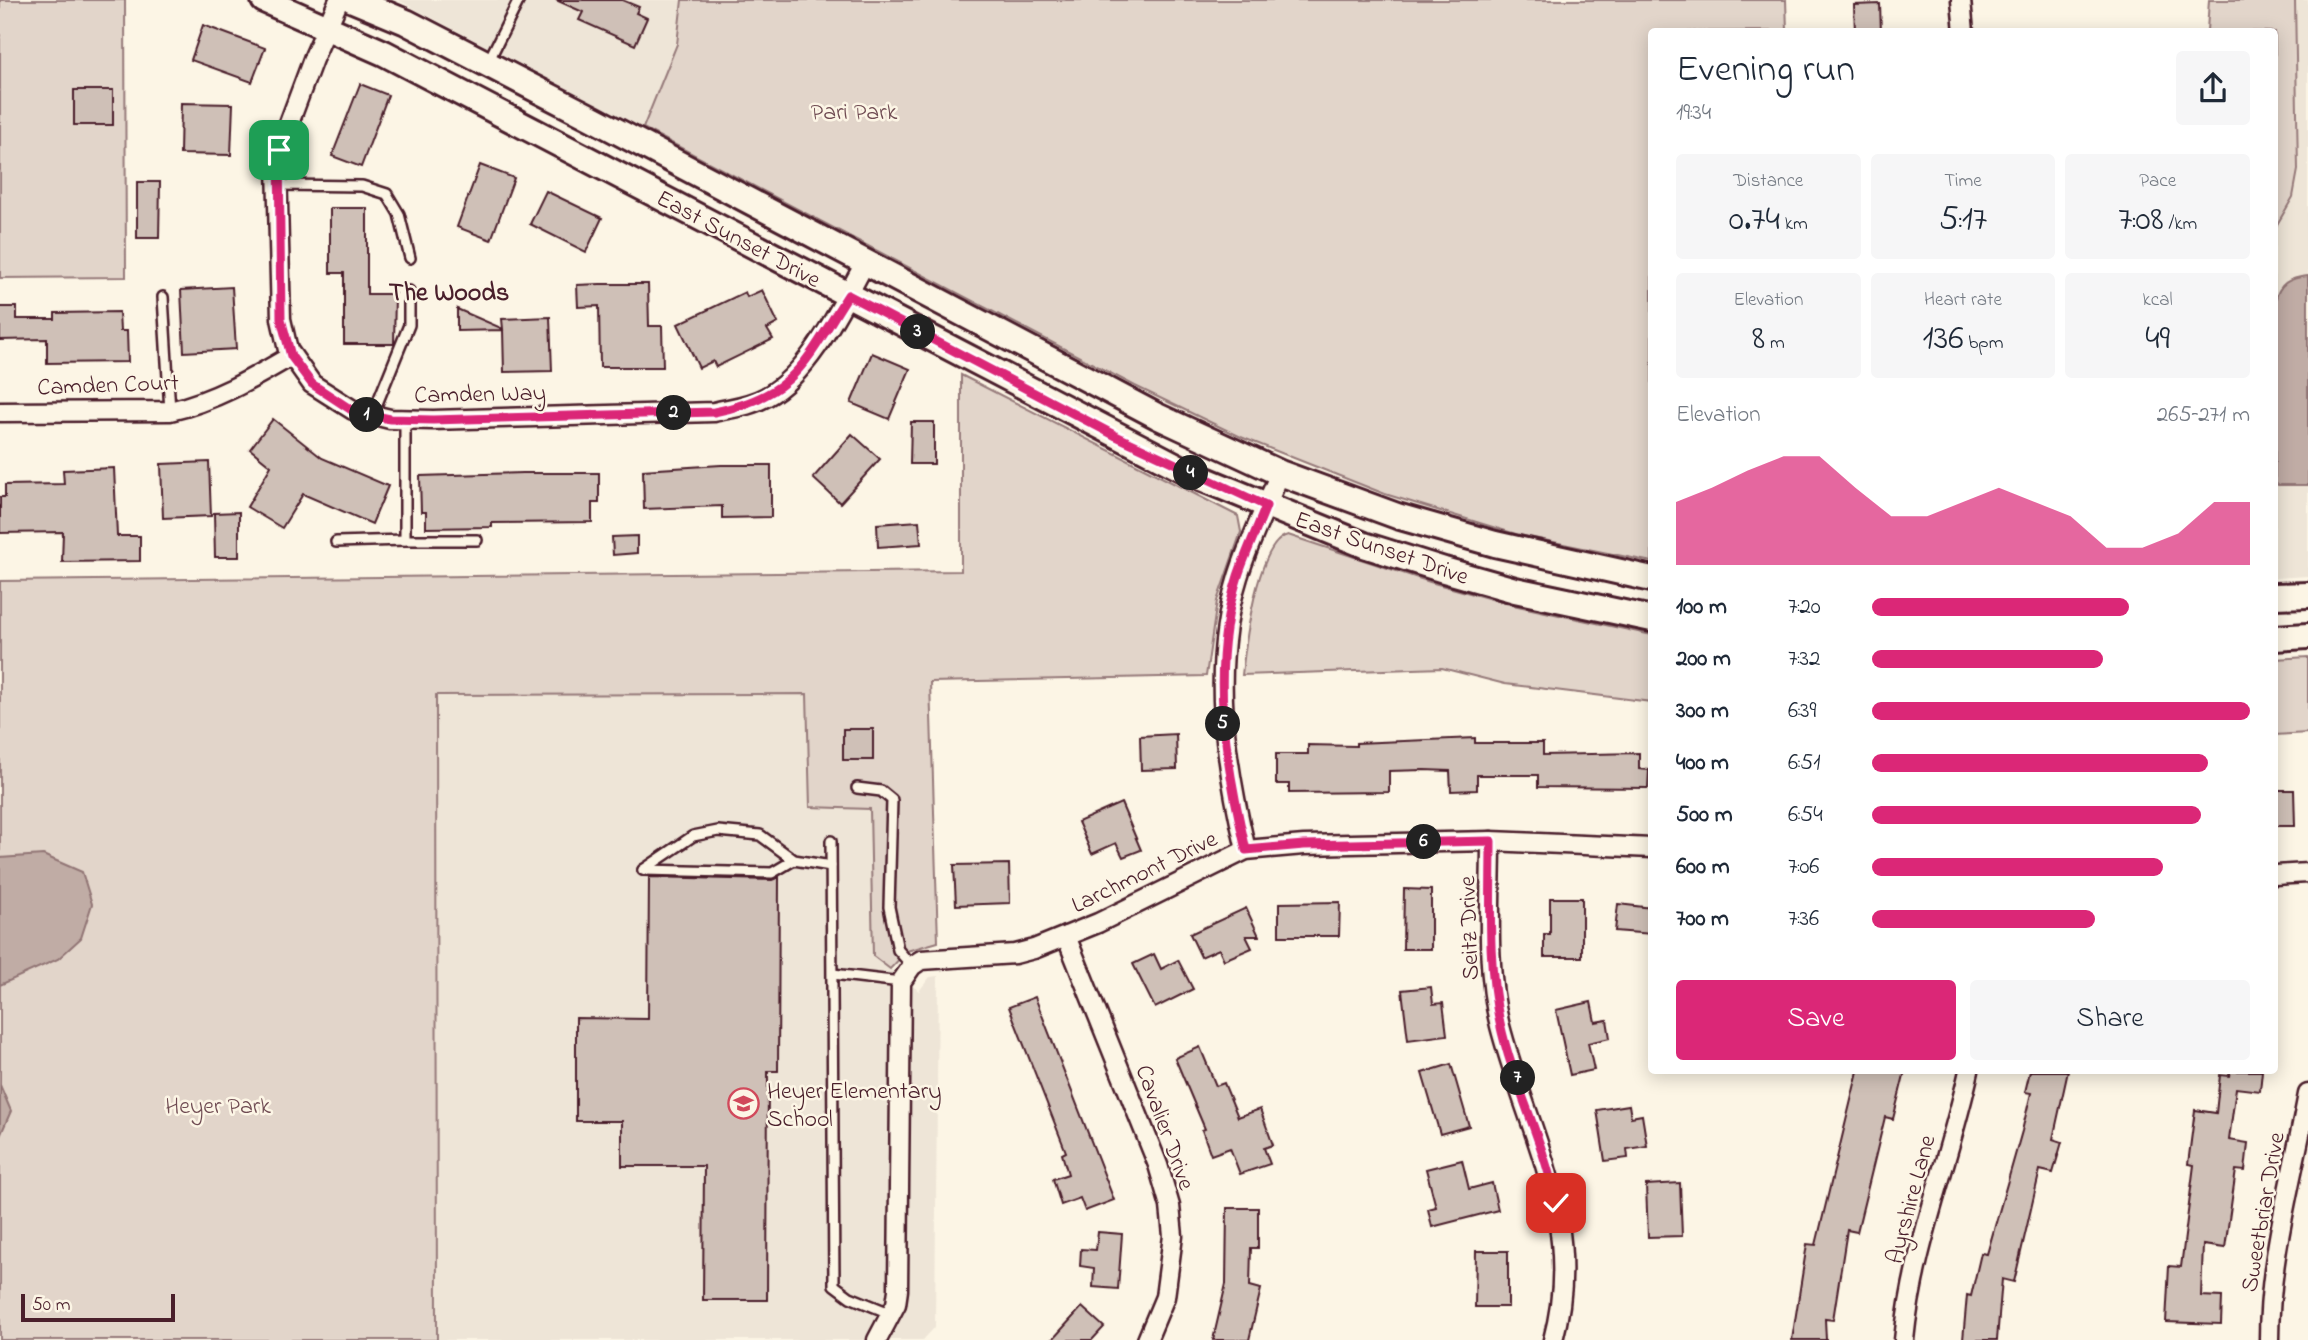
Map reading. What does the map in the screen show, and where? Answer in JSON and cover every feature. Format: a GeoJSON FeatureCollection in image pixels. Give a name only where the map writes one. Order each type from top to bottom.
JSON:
{"type":"FeatureCollection","features":[{"type":"Feature","properties":{"kind":"main road","name":"East Sunset Drive"},"geometry":{"type":"LineString","coordinates":[[264,0],[327,26],[453,88],[1116,436],[1266,506],[1364,545],[1444,570],[1527,593],[1648,618]]}},
{"type":"Feature","properties":{"kind":"main road","name":"East Sunset Drive"},"geometry":{"type":"LineString","coordinates":[[353,0],[406,22],[1157,416],[1280,473],[1397,516],[1495,544],[1648,578]]}},
{"type":"Feature","properties":{"kind":"main road"},"geometry":{"type":"LineString","coordinates":[[2278,596],[2308,595]]}},
{"type":"Feature","properties":{"kind":"main road"},"geometry":{"type":"LineString","coordinates":[[2278,638],[2308,636]]}},
{"type":"Feature","properties":{"kind":"street","name":"Camden Way"},"geometry":{"type":"LineString","coordinates":[[339,0],[279,150],[281,319],[291,356],[312,384],[353,411],[405,419],[714,412],[743,406],[783,386],[801,369],[848,295],[864,263]]}},
{"type":"Feature","properties":{"kind":"street"},"geometry":{"type":"LineString","coordinates":[[1961,0],[1964,28]]}},
{"type":"Feature","properties":{"kind":"street","name":"Camden Court"},"geometry":{"type":"LineString","coordinates":[[0,412],[170,411],[191,406],[230,390],[291,356]]}},
{"type":"Feature","properties":{"kind":"street"},"geometry":{"type":"LineString","coordinates":[[1246,850],[1223,732],[1222,677],[1230,611],[1238,577],[1280,473]]}},
{"type":"Feature","properties":{"kind":"street","name":"Larchmont Drive"},"geometry":{"type":"LineString","coordinates":[[912,966],[931,958],[1015,954],[1066,936],[1246,850],[1304,845],[1491,841],[1648,848]]}},
{"type":"Feature","properties":{"kind":"street","name":"Seitz Drive"},"geometry":{"type":"LineString","coordinates":[[1491,841],[1492,977],[1500,1026],[1551,1176],[1556,1203],[1561,1294],[1553,1340]]}},
{"type":"Feature","properties":{"kind":"street"},"geometry":{"type":"LineString","coordinates":[[2278,875],[2308,873]]}},
{"type":"Feature","properties":{"kind":"street","name":"Cavalier Drive"},"geometry":{"type":"LineString","coordinates":[[1066,936],[1158,1165],[1170,1206],[1173,1236],[1166,1297],[1147,1340]]}},
{"type":"Feature","properties":{"kind":"street"},"geometry":{"type":"LineString","coordinates":[[877,1340],[892,1314],[898,1290],[901,982],[912,966]]}},
{"type":"Feature","properties":{"kind":"street","name":"Ayrshire Lane"},"geometry":{"type":"LineString","coordinates":[[1904,1340],[1907,1309],[1926,1228],[1968,1074]]}},
{"type":"Feature","properties":{"kind":"street","name":"Sweetbriar Drive"},"geometry":{"type":"LineString","coordinates":[[2269,1340],[2274,1264],[2303,1149],[2308,1094]]}},
{"type":"Feature","properties":{"kind":"lane"},"geometry":{"type":"LineString","coordinates":[[487,64],[519,0]]}},
{"type":"Feature","properties":{"kind":"lane"},"geometry":{"type":"LineString","coordinates":[[278,185],[362,186],[387,194],[399,214],[410,258]]}},
{"type":"Feature","properties":{"kind":"lane"},"geometry":{"type":"LineString","coordinates":[[372,416],[409,325],[409,292]]}},
{"type":"Feature","properties":{"kind":"lane"},"geometry":{"type":"LineString","coordinates":[[163,298],[170,411]]}},
{"type":"Feature","properties":{"kind":"lane"},"geometry":{"type":"LineString","coordinates":[[405,419],[405,540]]}},
{"type":"Feature","properties":{"kind":"lane"},"geometry":{"type":"LineString","coordinates":[[336,542],[477,540]]}},
{"type":"Feature","properties":{"kind":"lane"},"geometry":{"type":"LineString","coordinates":[[857,788],[881,791],[892,800],[888,907],[898,950],[912,966]]}},
{"type":"Feature","properties":{"kind":"lane"},"geometry":{"type":"LineString","coordinates":[[794,860],[772,873],[643,870],[693,836],[718,831],[760,835],[794,860],[831,866]]}},
{"type":"Feature","properties":{"kind":"lane"},"geometry":{"type":"LineString","coordinates":[[831,841],[834,1285],[849,1297],[892,1314]]}},
{"type":"Feature","properties":{"kind":"lane"},"geometry":{"type":"LineString","coordinates":[[833,974],[901,982]]}},
{"type":"Feature","properties":{"kind":"shaded area"},"geometry":{"type":"Polygon","coordinates":[[[398,0],[682,0],[683,15],[665,79],[643,128],[398,0]]]}},
{"type":"Feature","properties":{"kind":"shaded area"},"geometry":{"type":"Polygon","coordinates":[[[2295,0],[2308,0],[2308,576],[2278,578],[2278,225],[2298,170],[2295,0]]]}},
{"type":"Feature","properties":{"kind":"shaded area"},"geometry":{"type":"Polygon","coordinates":[[[2308,276],[2308,485],[2278,485],[2278,293],[2282,286],[2295,278],[2308,276]]]}},
{"type":"Feature","properties":{"kind":"shaded area"},"geometry":{"type":"Polygon","coordinates":[[[808,694],[810,807],[870,808],[873,956],[919,991],[930,977],[938,976],[935,1327],[923,1340],[437,1340],[436,695],[808,694]]]}},
{"type":"Feature","properties":{"kind":"shaded area"},"geometry":{"type":"Polygon","coordinates":[[[43,855],[82,872],[92,904],[81,938],[58,959],[0,985],[0,858],[43,855]]]}},
{"type":"Feature","properties":{"kind":"shaded area"},"geometry":{"type":"Polygon","coordinates":[[[0,1085],[11,1111],[0,1136],[0,1085]]]}},
{"type":"Feature","properties":{"kind":"green space"},"geometry":{"type":"Polygon","coordinates":[[[0,0],[125,0],[126,277],[0,278],[0,0]]]}},
{"type":"Feature","properties":{"kind":"green space","name":"Pari Park"},"geometry":{"type":"Polygon","coordinates":[[[682,0],[1786,0],[1787,28],[1648,28],[1648,561],[1519,535],[1385,494],[1241,437],[1135,386],[643,128],[677,44],[682,0]]]}},
{"type":"Feature","properties":{"kind":"green space"},"geometry":{"type":"Polygon","coordinates":[[[2209,0],[2295,0],[2298,170],[2293,197],[2278,223],[2278,28],[2207,28],[2209,0]]]}},
{"type":"Feature","properties":{"kind":"green space","name":"Heyer Park"},"geometry":{"type":"Polygon","coordinates":[[[961,375],[1238,516],[1241,532],[1217,601],[1206,676],[930,682],[938,942],[907,951],[890,969],[873,956],[870,809],[810,807],[807,694],[436,695],[437,1340],[0,1340],[0,581],[961,571],[961,375]]]}},
{"type":"Feature","properties":{"kind":"green space"},"geometry":{"type":"Polygon","coordinates":[[[1288,535],[1430,582],[1513,605],[1648,634],[1648,702],[1505,684],[1442,668],[1242,675],[1254,597],[1268,555],[1277,542],[1288,535]]]}},
{"type":"Feature","properties":{"kind":"green space"},"geometry":{"type":"Polygon","coordinates":[[[2308,657],[2308,733],[2278,735],[2278,659],[2308,657]]]}},
{"type":"Feature","properties":{"kind":"building"},"geometry":{"type":"Polygon","coordinates":[[[556,0],[622,0],[639,7],[636,13],[647,18],[635,45],[579,20],[583,12],[556,0]]]}},
{"type":"Feature","properties":{"kind":"building"},"geometry":{"type":"Polygon","coordinates":[[[1880,4],[1881,28],[1855,28],[1854,5],[1880,4]]]}},
{"type":"Feature","properties":{"kind":"building"},"geometry":{"type":"Polygon","coordinates":[[[203,25],[265,48],[252,82],[191,60],[203,25]]]}},
{"type":"Feature","properties":{"kind":"building"},"geometry":{"type":"Polygon","coordinates":[[[360,84],[388,95],[361,167],[332,156],[360,84]]]}},
{"type":"Feature","properties":{"kind":"building"},"geometry":{"type":"Polygon","coordinates":[[[74,90],[113,90],[113,125],[74,125],[74,90]]]}},
{"type":"Feature","properties":{"kind":"building"},"geometry":{"type":"Polygon","coordinates":[[[181,103],[233,104],[231,155],[180,154],[181,103]]]}},
{"type":"Feature","properties":{"kind":"building"},"geometry":{"type":"Polygon","coordinates":[[[480,165],[514,178],[491,240],[457,227],[480,165]]]}},
{"type":"Feature","properties":{"kind":"building"},"geometry":{"type":"Polygon","coordinates":[[[137,182],[160,182],[159,238],[137,238],[137,182]]]}},
{"type":"Feature","properties":{"kind":"building"},"geometry":{"type":"Polygon","coordinates":[[[546,191],[602,218],[586,252],[530,224],[546,191]]]}},
{"type":"Feature","properties":{"kind":"building"},"geometry":{"type":"Polygon","coordinates":[[[330,208],[367,208],[367,294],[395,294],[394,344],[344,344],[344,273],[330,273],[330,208]]]}},
{"type":"Feature","properties":{"kind":"building"},"geometry":{"type":"Polygon","coordinates":[[[648,284],[649,326],[662,326],[663,367],[600,367],[599,306],[578,307],[577,285],[648,284]]]}},
{"type":"Feature","properties":{"kind":"building"},"geometry":{"type":"Polygon","coordinates":[[[232,287],[236,349],[184,352],[181,290],[232,287]]]}},
{"type":"Feature","properties":{"kind":"building"},"geometry":{"type":"Polygon","coordinates":[[[762,290],[778,323],[767,329],[773,339],[716,367],[713,361],[699,368],[678,324],[745,292],[747,297],[762,290]]]}},
{"type":"Feature","properties":{"kind":"building"},"geometry":{"type":"Polygon","coordinates":[[[0,307],[17,307],[17,319],[55,319],[55,313],[119,312],[120,331],[127,331],[128,362],[47,363],[47,339],[0,340],[0,307]]]}},
{"type":"Feature","properties":{"kind":"building"},"geometry":{"type":"Polygon","coordinates":[[[457,309],[503,329],[502,319],[550,317],[552,371],[504,372],[503,330],[457,331],[457,309]]]}},
{"type":"Feature","properties":{"kind":"building"},"geometry":{"type":"Polygon","coordinates":[[[872,353],[910,369],[889,419],[851,403],[872,353]]]}},
{"type":"Feature","properties":{"kind":"building"},"geometry":{"type":"Polygon","coordinates":[[[273,419],[322,458],[388,486],[372,524],[303,494],[282,528],[247,507],[271,466],[250,449],[273,419]]]}},
{"type":"Feature","properties":{"kind":"building"},"geometry":{"type":"Polygon","coordinates":[[[911,422],[934,422],[934,464],[910,464],[911,422]]]}},
{"type":"Feature","properties":{"kind":"building"},"geometry":{"type":"Polygon","coordinates":[[[852,434],[880,459],[840,503],[813,478],[852,434]]]}},
{"type":"Feature","properties":{"kind":"building"},"geometry":{"type":"Polygon","coordinates":[[[209,462],[211,516],[163,518],[161,464],[209,462]]]}},
{"type":"Feature","properties":{"kind":"building"},"geometry":{"type":"Polygon","coordinates":[[[771,465],[771,517],[722,518],[722,506],[644,509],[643,470],[771,465]]]}},
{"type":"Feature","properties":{"kind":"building"},"geometry":{"type":"Polygon","coordinates":[[[114,468],[117,536],[140,536],[140,561],[62,562],[63,532],[0,533],[0,497],[5,497],[5,485],[64,484],[63,470],[114,468]]]}},
{"type":"Feature","properties":{"kind":"building"},"geometry":{"type":"Polygon","coordinates":[[[599,473],[599,503],[592,503],[592,522],[492,523],[492,527],[426,528],[426,512],[421,512],[420,476],[599,473]]]}},
{"type":"Feature","properties":{"kind":"building"},"geometry":{"type":"Polygon","coordinates":[[[239,512],[239,557],[215,557],[214,513],[239,512]]]}},
{"type":"Feature","properties":{"kind":"building"},"geometry":{"type":"Polygon","coordinates":[[[919,521],[921,544],[878,547],[877,524],[919,521]]]}},
{"type":"Feature","properties":{"kind":"building"},"geometry":{"type":"Polygon","coordinates":[[[637,536],[637,553],[613,555],[612,537],[637,536]]]}},
{"type":"Feature","properties":{"kind":"building"},"geometry":{"type":"Polygon","coordinates":[[[843,729],[873,729],[873,760],[843,760],[843,729]]]}},
{"type":"Feature","properties":{"kind":"building"},"geometry":{"type":"Polygon","coordinates":[[[1176,734],[1177,769],[1141,770],[1140,736],[1176,734]]]}},
{"type":"Feature","properties":{"kind":"building"},"geometry":{"type":"Polygon","coordinates":[[[1475,738],[1475,743],[1543,743],[1543,755],[1639,753],[1639,769],[1648,770],[1648,788],[1538,787],[1538,775],[1477,775],[1477,790],[1451,791],[1450,771],[1424,770],[1389,771],[1389,792],[1289,793],[1289,784],[1276,784],[1276,754],[1308,754],[1308,745],[1356,746],[1356,743],[1475,738]]]}},
{"type":"Feature","properties":{"kind":"building"},"geometry":{"type":"Polygon","coordinates":[[[2278,790],[2294,790],[2295,826],[2278,826],[2278,790]]]}},
{"type":"Feature","properties":{"kind":"building"},"geometry":{"type":"Polygon","coordinates":[[[1121,803],[1141,850],[1123,857],[1116,843],[1092,854],[1078,822],[1121,803]]]}},
{"type":"Feature","properties":{"kind":"building"},"geometry":{"type":"Polygon","coordinates":[[[1009,864],[1010,903],[956,905],[954,865],[1009,864]]]}},
{"type":"Feature","properties":{"kind":"building"},"geometry":{"type":"Polygon","coordinates":[[[649,877],[772,880],[779,877],[778,1071],[768,1071],[767,1300],[703,1300],[704,1166],[622,1166],[622,1121],[576,1121],[576,1018],[648,1019],[649,877]]]}},
{"type":"Feature","properties":{"kind":"building"},"geometry":{"type":"Polygon","coordinates":[[[1404,889],[1431,890],[1431,949],[1403,949],[1404,889]]]}},
{"type":"Feature","properties":{"kind":"building"},"geometry":{"type":"Polygon","coordinates":[[[1550,898],[1582,898],[1582,957],[1544,957],[1544,934],[1550,934],[1550,898]]]}},
{"type":"Feature","properties":{"kind":"building"},"geometry":{"type":"Polygon","coordinates":[[[1340,902],[1339,936],[1279,936],[1279,903],[1340,902]]]}},
{"type":"Feature","properties":{"kind":"building"},"geometry":{"type":"Polygon","coordinates":[[[1618,904],[1648,908],[1648,934],[1615,931],[1618,904]]]}},
{"type":"Feature","properties":{"kind":"building"},"geometry":{"type":"Polygon","coordinates":[[[1246,908],[1259,936],[1246,936],[1252,948],[1224,960],[1219,949],[1201,957],[1190,934],[1246,908]]]}},
{"type":"Feature","properties":{"kind":"building"},"geometry":{"type":"Polygon","coordinates":[[[1154,954],[1161,969],[1178,960],[1193,989],[1155,1008],[1133,964],[1154,954]]]}},
{"type":"Feature","properties":{"kind":"building"},"geometry":{"type":"Polygon","coordinates":[[[1431,987],[1433,1004],[1443,1003],[1447,1035],[1408,1040],[1402,990],[1431,987]]]}},
{"type":"Feature","properties":{"kind":"building"},"geometry":{"type":"Polygon","coordinates":[[[1035,997],[1114,1200],[1085,1211],[1080,1198],[1061,1205],[1053,1179],[1068,1174],[1062,1154],[1066,1152],[1009,1007],[1035,997]]]}},
{"type":"Feature","properties":{"kind":"building"},"geometry":{"type":"Polygon","coordinates":[[[1591,1002],[1595,1022],[1607,1020],[1610,1038],[1588,1043],[1594,1070],[1570,1075],[1556,1010],[1591,1002]]]}},
{"type":"Feature","properties":{"kind":"building"},"geometry":{"type":"Polygon","coordinates":[[[1200,1047],[1216,1086],[1224,1083],[1238,1117],[1260,1109],[1273,1145],[1264,1148],[1270,1164],[1240,1174],[1230,1148],[1211,1155],[1202,1130],[1205,1129],[1175,1058],[1200,1047]]]}},
{"type":"Feature","properties":{"kind":"building"},"geometry":{"type":"Polygon","coordinates":[[[1451,1064],[1469,1126],[1440,1134],[1422,1073],[1451,1064]]]}},
{"type":"Feature","properties":{"kind":"building"},"geometry":{"type":"Polygon","coordinates":[[[1857,1074],[1904,1074],[1893,1119],[1885,1117],[1857,1232],[1847,1230],[1833,1320],[1825,1319],[1826,1340],[1792,1340],[1807,1244],[1816,1245],[1857,1074]]]}},
{"type":"Feature","properties":{"kind":"building"},"geometry":{"type":"Polygon","coordinates":[[[2029,1074],[2067,1074],[2053,1139],[2062,1142],[2053,1173],[2040,1170],[2014,1282],[2002,1279],[1997,1340],[1963,1340],[1967,1295],[1971,1296],[1981,1253],[1987,1254],[2031,1093],[2025,1092],[2029,1074]]]}},
{"type":"Feature","properties":{"kind":"building"},"geometry":{"type":"Polygon","coordinates":[[[2262,1074],[2260,1091],[2236,1088],[2229,1140],[2248,1143],[2245,1171],[2236,1170],[2225,1248],[2203,1245],[2201,1296],[2222,1297],[2221,1324],[2166,1322],[2169,1266],[2181,1267],[2194,1165],[2188,1164],[2195,1110],[2216,1113],[2220,1075],[2262,1074]]]}},
{"type":"Feature","properties":{"kind":"building"},"geometry":{"type":"Polygon","coordinates":[[[1629,1105],[1631,1117],[1642,1115],[1647,1146],[1627,1149],[1628,1158],[1605,1161],[1597,1110],[1629,1105]]]}},
{"type":"Feature","properties":{"kind":"building"},"geometry":{"type":"Polygon","coordinates":[[[1462,1160],[1469,1189],[1492,1183],[1498,1210],[1432,1227],[1428,1209],[1436,1207],[1426,1169],[1462,1160]]]}},
{"type":"Feature","properties":{"kind":"building"},"geometry":{"type":"Polygon","coordinates":[[[1680,1183],[1682,1236],[1648,1237],[1646,1185],[1680,1183]]]}},
{"type":"Feature","properties":{"kind":"building"},"geometry":{"type":"Polygon","coordinates":[[[1227,1208],[1258,1208],[1258,1248],[1251,1248],[1250,1286],[1261,1289],[1249,1340],[1213,1340],[1226,1284],[1227,1208]]]}},
{"type":"Feature","properties":{"kind":"building"},"geometry":{"type":"Polygon","coordinates":[[[1098,1232],[1122,1234],[1118,1289],[1093,1287],[1094,1268],[1080,1266],[1081,1249],[1096,1250],[1098,1232]]]}},
{"type":"Feature","properties":{"kind":"building"},"geometry":{"type":"Polygon","coordinates":[[[1476,1251],[1508,1251],[1508,1307],[1475,1307],[1476,1251]]]}},
{"type":"Feature","properties":{"kind":"building"},"geometry":{"type":"Polygon","coordinates":[[[1082,1307],[1104,1327],[1092,1340],[1052,1340],[1082,1307]]]}},
{"type":"Feature","properties":{"kind":"place","name":"Heyer Elementary School"},"geometry":{"type":"Point","coordinates":[744,1104]}},
{"type":"Feature","properties":{"kind":"district","name":"The Woods"},"geometry":{"type":"Point","coordinates":[449,291]}},
{"type":"Feature","properties":{"kind":"route"},"geometry":{"type":"LineString","coordinates":[[279,150],[277,164],[281,319],[288,350],[312,384],[353,411],[390,419],[433,420],[714,412],[743,406],[764,398],[783,386],[801,369],[848,295],[1116,436],[1196,476],[1266,506],[1238,577],[1225,642],[1222,677],[1223,732],[1246,850],[1304,845],[1491,841],[1492,977],[1500,1026],[1551,1176],[1556,1203]]}}]}
